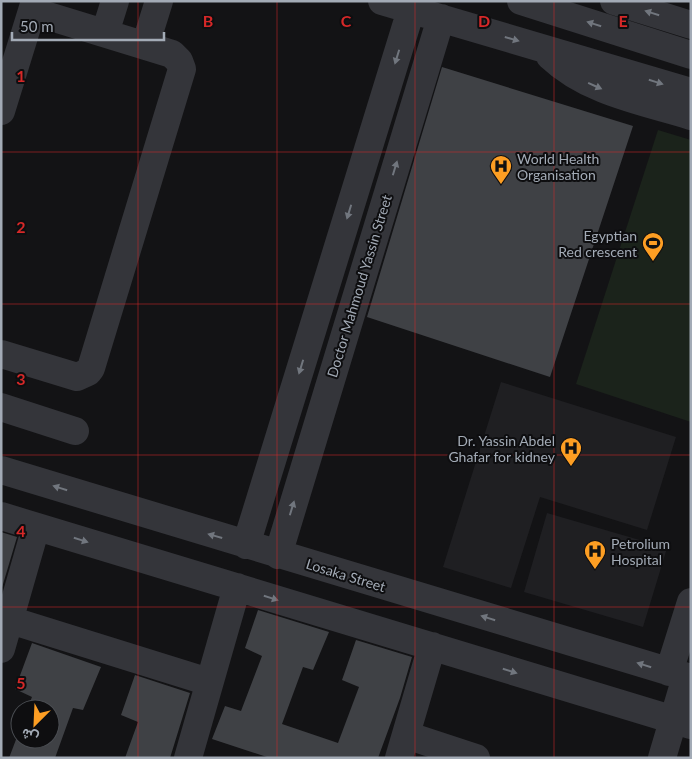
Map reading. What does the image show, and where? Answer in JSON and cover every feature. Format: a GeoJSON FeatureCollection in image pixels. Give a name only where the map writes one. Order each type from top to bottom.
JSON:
{"type":"FeatureCollection","features":[{"type":"Feature","properties":{"kind":"street"},"geometry":{"type":"LineString","coordinates":[[105,34],[115,1]]}},
{"type":"Feature","properties":{"kind":"street"},"geometry":{"type":"LineString","coordinates":[[145,46],[159,1]]}},
{"type":"Feature","properties":{"kind":"street"},"geometry":{"type":"LineString","coordinates":[[382,1],[691,92]]}},
{"type":"Feature","properties":{"kind":"street"},"geometry":{"type":"LineString","coordinates":[[521,1],[565,6],[691,55]]}},
{"type":"Feature","properties":{"kind":"street"},"geometry":{"type":"LineString","coordinates":[[614,1],[691,25]]}},
{"type":"Feature","properties":{"kind":"street"},"geometry":{"type":"LineString","coordinates":[[1,111],[33,6],[105,34],[172,54],[179,61],[182,69],[91,368],[88,372],[78,377],[1,354]]}},
{"type":"Feature","properties":{"kind":"street"},"geometry":{"type":"LineString","coordinates":[[246,545],[411,10]]}},
{"type":"Feature","properties":{"kind":"street","name":"Doctor Mahmoud Yassin Street"},"geometry":{"type":"LineString","coordinates":[[278,554],[441,18]]}},
{"type":"Feature","properties":{"kind":"street"},"geometry":{"type":"LineString","coordinates":[[542,48],[560,65],[594,86],[691,116]]}},
{"type":"Feature","properties":{"kind":"street"},"geometry":{"type":"LineString","coordinates":[[1,407],[75,431]]}},
{"type":"Feature","properties":{"kind":"street","name":"Losaka Street"},"geometry":{"type":"LineString","coordinates":[[1,470],[682,676]]}},
{"type":"Feature","properties":{"kind":"street"},"geometry":{"type":"LineString","coordinates":[[126,554],[137,512]]}},
{"type":"Feature","properties":{"kind":"street"},"geometry":{"type":"LineString","coordinates":[[1,516],[682,722]]}},
{"type":"Feature","properties":{"kind":"street"},"geometry":{"type":"LineString","coordinates":[[1,649],[36,527]]}},
{"type":"Feature","properties":{"kind":"street"},"geometry":{"type":"LineString","coordinates":[[188,758],[237,587]]}},
{"type":"Feature","properties":{"kind":"street"},"geometry":{"type":"LineString","coordinates":[[662,758],[682,722],[682,676],[691,602]]}},
{"type":"Feature","properties":{"kind":"street"},"geometry":{"type":"LineString","coordinates":[[10,620],[210,682]]}},
{"type":"Feature","properties":{"kind":"street"},"geometry":{"type":"LineString","coordinates":[[432,646],[402,746],[476,758]]}},
{"type":"Feature","properties":{"kind":"shaded area","name":"Egyptian Red crescent"},"geometry":{"type":"Polygon","coordinates":[[[658,130],[691,140],[691,422],[576,384],[658,130]]]}},
{"type":"Feature","properties":{"kind":"shaded area","name":"Dr. Yassin Abdel Ghafar for kidney"},"geometry":{"type":"Polygon","coordinates":[[[501,382],[676,437],[647,530],[540,497],[511,588],[443,567],[501,382]]]}},
{"type":"Feature","properties":{"kind":"shaded area","name":"Petrolium Hospital"},"geometry":{"type":"Polygon","coordinates":[[[547,513],[667,548],[643,627],[524,592],[547,513]]]}},
{"type":"Feature","properties":{"kind":"building"},"geometry":{"type":"Polygon","coordinates":[[[442,67],[633,126],[550,377],[367,317],[442,67]]]}},
{"type":"Feature","properties":{"kind":"building"},"geometry":{"type":"Polygon","coordinates":[[[1,532],[17,537],[1,591],[1,532]]]}},
{"type":"Feature","properties":{"kind":"building"},"geometry":{"type":"Polygon","coordinates":[[[258,610],[329,632],[313,670],[303,667],[282,724],[338,743],[359,687],[342,680],[356,640],[412,657],[400,698],[378,758],[270,758],[212,739],[225,706],[241,711],[262,656],[245,648],[258,610]]]}},
{"type":"Feature","properties":{"kind":"building"},"geometry":{"type":"Polygon","coordinates":[[[32,643],[101,667],[83,710],[73,708],[60,744],[60,699],[31,699],[32,697],[15,689],[32,643]]]}},
{"type":"Feature","properties":{"kind":"building"},"geometry":{"type":"Polygon","coordinates":[[[135,675],[190,693],[170,758],[125,758],[138,722],[121,715],[135,675]]]}},
{"type":"Feature","properties":{"kind":"building"},"geometry":{"type":"Polygon","coordinates":[[[12,749],[58,749],[55,758],[9,758],[12,749]]]}},
{"type":"Feature","properties":{"kind":"place","name":"World Health Organisation"},"geometry":{"type":"Point","coordinates":[501,185]}},
{"type":"Feature","properties":{"kind":"place","name":"Egyptian Red crescent"},"geometry":{"type":"Point","coordinates":[653,262]}},
{"type":"Feature","properties":{"kind":"place","name":"Dr. Yassin Abdel Ghafar for kidney"},"geometry":{"type":"Point","coordinates":[571,467]}},
{"type":"Feature","properties":{"kind":"place","name":"Petrolium Hospital"},"geometry":{"type":"Point","coordinates":[595,570]}}]}
